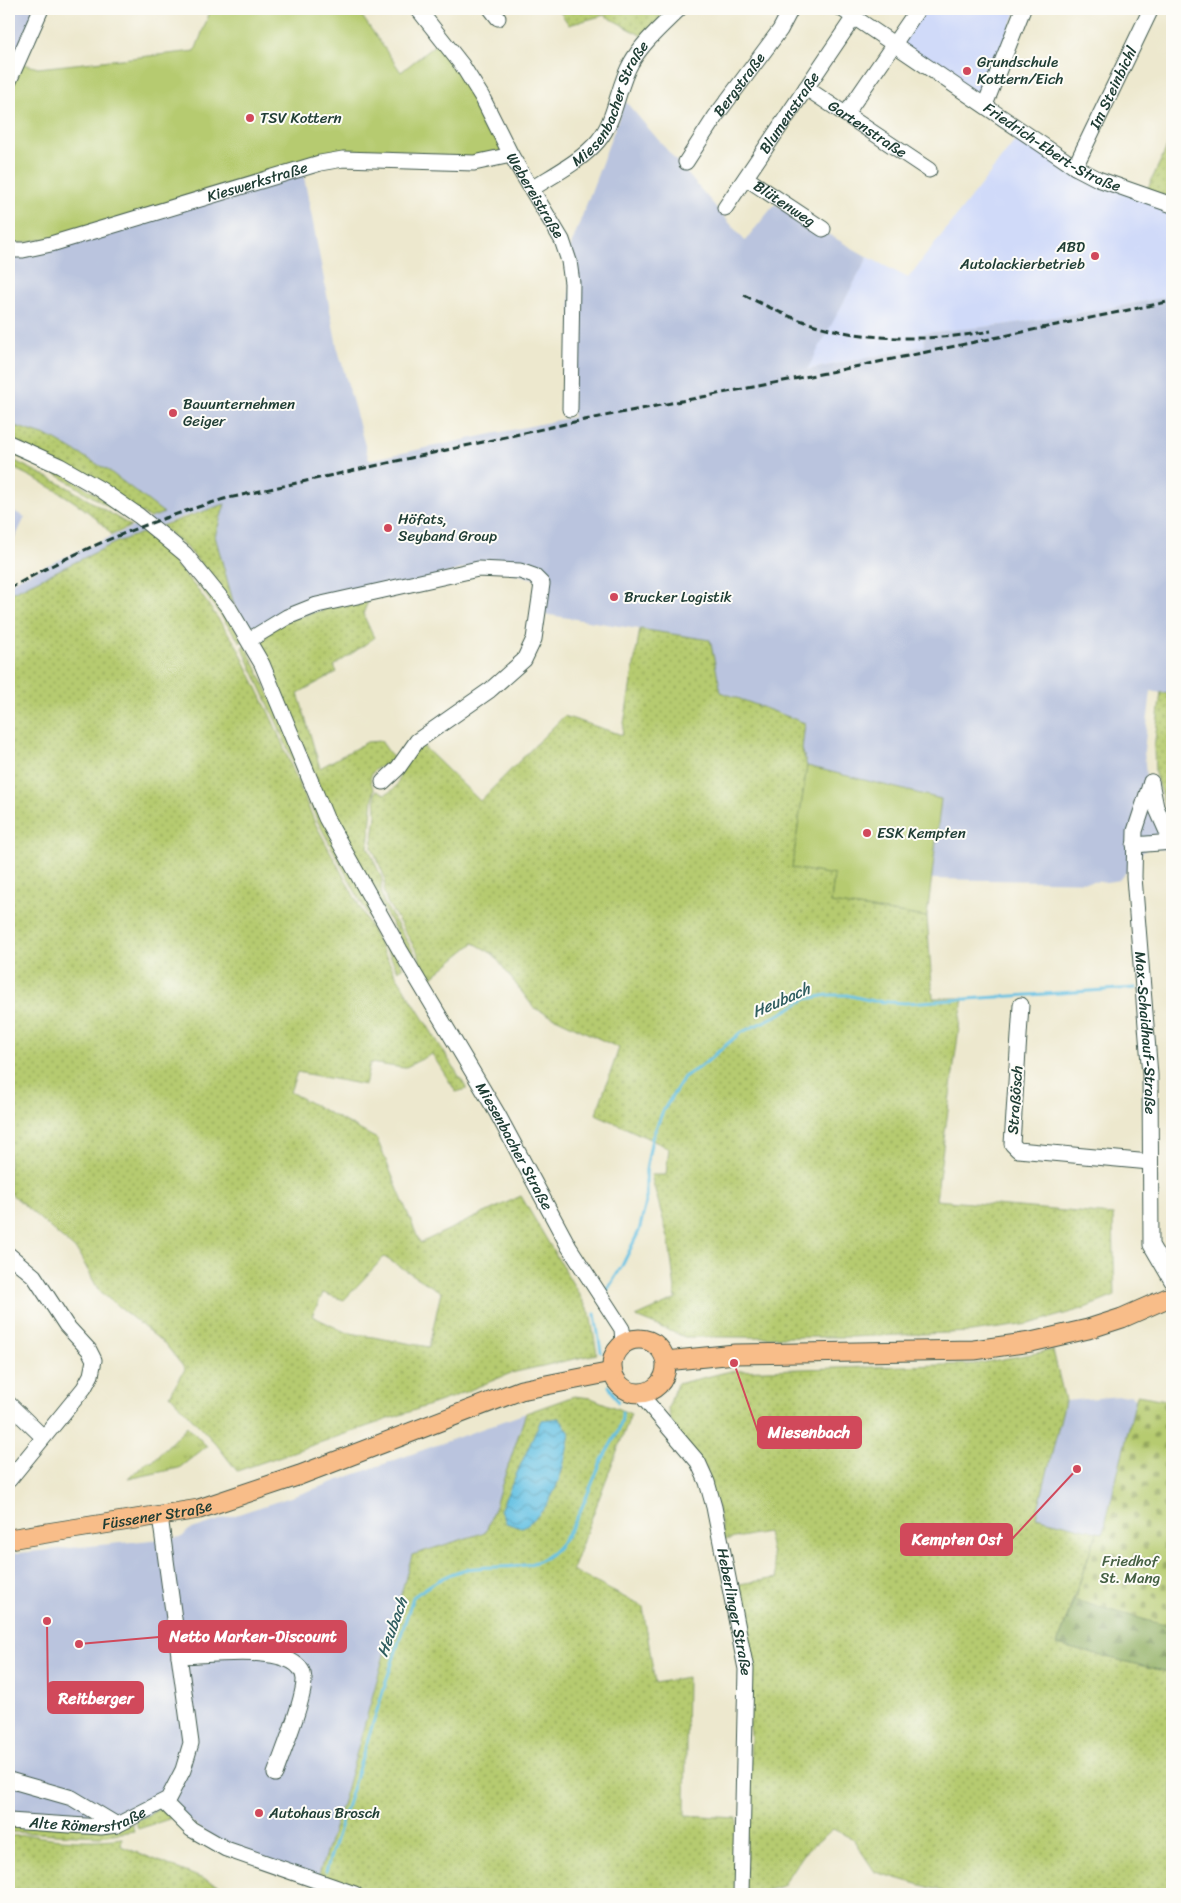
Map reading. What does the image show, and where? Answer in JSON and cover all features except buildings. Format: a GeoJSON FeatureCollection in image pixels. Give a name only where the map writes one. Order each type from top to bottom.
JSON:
{"type":"FeatureCollection","features":[{"type":"Feature","properties":{"kind":"main road"},"geometry":{"type":"LineString","coordinates":[[666,1361],[727,1355],[974,1350],[1031,1342],[1119,1319],[1172,1296]]}},
{"type":"Feature","properties":{"kind":"main road"},"geometry":{"type":"LineString","coordinates":[[636,1338],[650,1341],[662,1350],[666,1361],[664,1378],[655,1388],[640,1394],[628,1391],[622,1387],[617,1383],[612,1372],[613,1355],[623,1343],[636,1338]]}},
{"type":"Feature","properties":{"kind":"main road","name":"Füssener Straße"},"geometry":{"type":"LineString","coordinates":[[9,1539],[199,1509],[300,1475],[521,1390],[612,1372]]}},
{"type":"Feature","properties":{"kind":"street"},"geometry":{"type":"LineString","coordinates":[[9,81],[42,9]]}},
{"type":"Feature","properties":{"kind":"street","name":"Webereistraße"},"geometry":{"type":"LineString","coordinates":[[418,9],[462,65],[482,97],[511,155],[533,188],[562,240],[569,261],[572,283],[570,409]]}},
{"type":"Feature","properties":{"kind":"street","name":"Miesenbacher Straße"},"geometry":{"type":"LineString","coordinates":[[533,188],[581,156],[598,140],[606,127],[631,64],[649,39],[679,9]]}},
{"type":"Feature","properties":{"kind":"street","name":"Bergstraße"},"geometry":{"type":"LineString","coordinates":[[686,162],[715,117],[780,30],[791,9]]}},
{"type":"Feature","properties":{"kind":"street"},"geometry":{"type":"LineString","coordinates":[[846,114],[918,9]]}},
{"type":"Feature","properties":{"kind":"street"},"geometry":{"type":"LineString","coordinates":[[985,105],[1023,9]]}},
{"type":"Feature","properties":{"kind":"street","name":"Im Steinbichl"},"geometry":{"type":"LineString","coordinates":[[1076,167],[1151,9]]}},
{"type":"Feature","properties":{"kind":"street","name":"Friedrich-Ebert-Straße"},"geometry":{"type":"LineString","coordinates":[[848,13],[1076,167],[1098,179],[1172,205]]}},
{"type":"Feature","properties":{"kind":"street","name":"Blumenstraße"},"geometry":{"type":"LineString","coordinates":[[725,208],[806,88],[848,13]]}},
{"type":"Feature","properties":{"kind":"street","name":"Gartenstraße"},"geometry":{"type":"LineString","coordinates":[[806,88],[929,170]]}},
{"type":"Feature","properties":{"kind":"street","name":"Kieswerkstraße"},"geometry":{"type":"LineString","coordinates":[[9,250],[23,250],[51,244],[320,163],[343,159],[474,163],[511,155]]}},
{"type":"Feature","properties":{"kind":"street","name":"Blütenweg"},"geometry":{"type":"LineString","coordinates":[[746,178],[823,229]]}},
{"type":"Feature","properties":{"kind":"street","name":"Miesenbacher Straße"},"geometry":{"type":"LineString","coordinates":[[9,443],[60,466],[100,489],[166,537],[185,554],[229,608],[262,664],[326,818],[400,950],[497,1113],[569,1247],[622,1329],[623,1343]]}},
{"type":"Feature","properties":{"kind":"street"},"geometry":{"type":"LineString","coordinates":[[249,640],[287,617],[318,605],[478,569],[520,571],[534,576],[542,584],[534,638],[524,660],[490,690],[417,741],[398,768],[382,782]]}},
{"type":"Feature","properties":{"kind":"street","name":"Max-Schaidhauf-Straße"},"geometry":{"type":"LineString","coordinates":[[1172,843],[1156,807],[1151,782],[1139,815],[1134,845],[1134,877],[1150,1076],[1151,1245],[1172,1281]]}},
{"type":"Feature","properties":{"kind":"street"},"geometry":{"type":"LineString","coordinates":[[1134,845],[1172,843]]}},
{"type":"Feature","properties":{"kind":"street","name":"Straßösch"},"geometry":{"type":"LineString","coordinates":[[1021,1004],[1012,1144],[1018,1150],[1150,1162]]}},
{"type":"Feature","properties":{"kind":"street"},"geometry":{"type":"LineString","coordinates":[[9,1255],[34,1276],[66,1325],[89,1350],[94,1360],[92,1375],[84,1388],[9,1480]]}},
{"type":"Feature","properties":{"kind":"street","name":"Heberlinger Straße"},"geometry":{"type":"LineString","coordinates":[[640,1394],[698,1462],[707,1482],[714,1506],[746,1669],[740,1854],[741,1894]]}},
{"type":"Feature","properties":{"kind":"street"},"geometry":{"type":"LineString","coordinates":[[9,1404],[43,1437]]}},
{"type":"Feature","properties":{"kind":"street"},"geometry":{"type":"LineString","coordinates":[[160,1516],[191,1743],[183,1770],[164,1802],[191,1829],[226,1849],[355,1894]]}},
{"type":"Feature","properties":{"kind":"street"},"geometry":{"type":"LineString","coordinates":[[179,1656],[257,1652],[283,1657],[299,1666],[304,1674],[304,1690],[275,1774]]}},
{"type":"Feature","properties":{"kind":"street"},"geometry":{"type":"LineString","coordinates":[[9,1780],[72,1798],[118,1825]]}},
{"type":"Feature","properties":{"kind":"street","name":"Alte Römerstraße"},"geometry":{"type":"LineString","coordinates":[[9,1821],[101,1827],[118,1825],[164,1802]]}},
{"type":"Feature","properties":{"kind":"shaded area"},"geometry":{"type":"Polygon","coordinates":[[[9,9],[38,9],[9,73],[9,9]]]}},
{"type":"Feature","properties":{"kind":"shaded area","name":"Grundschule Kottern/Eich"},"geometry":{"type":"Polygon","coordinates":[[[924,9],[1017,9],[982,97],[901,44],[924,9]]]}},
{"type":"Feature","properties":{"kind":"shaded area"},"geometry":{"type":"Polygon","coordinates":[[[625,101],[745,241],[775,204],[868,257],[807,370],[925,346],[924,333],[1003,325],[1100,310],[1172,296],[1172,695],[1151,691],[1144,750],[1147,789],[1171,850],[1148,848],[1137,857],[1119,880],[1107,882],[930,879],[941,799],[807,766],[802,749],[805,723],[721,692],[709,640],[543,614],[547,582],[478,564],[254,632],[234,605],[215,536],[224,505],[185,516],[117,542],[9,594],[9,584],[25,575],[164,513],[109,471],[52,438],[9,424],[9,258],[23,257],[303,172],[337,346],[369,460],[573,417],[569,251],[625,101]]]}},
{"type":"Feature","properties":{"kind":"shaded area"},"geometry":{"type":"Polygon","coordinates":[[[1018,137],[1172,209],[1172,296],[1100,310],[1003,325],[924,333],[925,346],[806,370],[868,257],[908,278],[1018,137]]]}},
{"type":"Feature","properties":{"kind":"shaded area"},"geometry":{"type":"Polygon","coordinates":[[[9,509],[25,517],[9,551],[9,509]]]}},
{"type":"Feature","properties":{"kind":"shaded area"},"geometry":{"type":"Polygon","coordinates":[[[1131,1395],[1136,1400],[1103,1533],[1036,1518],[1065,1401],[1131,1395]]]}},
{"type":"Feature","properties":{"kind":"shaded area"},"geometry":{"type":"Polygon","coordinates":[[[526,1413],[486,1532],[412,1555],[344,1798],[318,1877],[226,1847],[183,1816],[117,1821],[9,1817],[9,1554],[182,1537],[189,1530],[303,1493],[526,1413]]]}},
{"type":"Feature","properties":{"kind":"green space","name":"TSV Kottern"},"geometry":{"type":"Polygon","coordinates":[[[211,9],[357,9],[401,72],[441,40],[508,153],[473,160],[342,156],[51,238],[9,245],[9,89],[21,63],[38,68],[195,51],[211,9]]]}},
{"type":"Feature","properties":{"kind":"green space"},"geometry":{"type":"Polygon","coordinates":[[[558,9],[669,9],[644,37],[604,15],[569,25],[558,9]]]}},
{"type":"Feature","properties":{"kind":"green space"},"geometry":{"type":"Polygon","coordinates":[[[1172,136],[1172,199],[1147,190],[1172,136]]]}},
{"type":"Feature","properties":{"kind":"green space"},"geometry":{"type":"Polygon","coordinates":[[[9,424],[52,438],[109,471],[164,513],[150,518],[9,437],[9,424]]]}},
{"type":"Feature","properties":{"kind":"green space"},"geometry":{"type":"Polygon","coordinates":[[[9,448],[58,470],[140,522],[136,524],[56,474],[9,453],[9,448]]]}},
{"type":"Feature","properties":{"kind":"green space"},"geometry":{"type":"Polygon","coordinates":[[[9,458],[67,487],[131,526],[112,535],[90,513],[64,495],[9,466],[9,458]]]}},
{"type":"Feature","properties":{"kind":"green space"},"geometry":{"type":"Polygon","coordinates":[[[225,504],[215,536],[234,605],[189,550],[161,526],[225,504]]]}},
{"type":"Feature","properties":{"kind":"green space"},"geometry":{"type":"Polygon","coordinates":[[[142,533],[158,544],[198,590],[237,646],[274,724],[315,823],[396,975],[467,1089],[456,1092],[432,1054],[404,1068],[370,1063],[365,1085],[297,1072],[290,1092],[377,1139],[420,1243],[521,1196],[590,1313],[597,1354],[511,1373],[453,1397],[237,1471],[217,1445],[170,1395],[185,1369],[165,1344],[99,1291],[78,1252],[9,1192],[9,594],[117,542],[142,533]],[[384,1257],[344,1300],[323,1293],[312,1316],[345,1332],[429,1347],[441,1292],[384,1257]]]}},
{"type":"Feature","properties":{"kind":"green space"},"geometry":{"type":"Polygon","coordinates":[[[164,540],[225,612],[244,641],[240,642],[201,588],[160,542],[164,540]]]}},
{"type":"Feature","properties":{"kind":"green space"},"geometry":{"type":"Polygon","coordinates":[[[370,596],[363,614],[374,638],[334,666],[337,672],[298,693],[320,768],[367,742],[381,741],[396,762],[380,767],[372,773],[371,783],[374,789],[368,847],[382,879],[381,894],[384,903],[415,954],[416,958],[413,961],[330,816],[293,718],[259,639],[288,620],[370,596]]]}},
{"type":"Feature","properties":{"kind":"green space"},"geometry":{"type":"Polygon","coordinates":[[[640,629],[710,640],[721,692],[805,723],[802,749],[807,766],[792,868],[834,875],[831,903],[927,917],[933,998],[963,998],[936,1200],[1113,1215],[1115,1296],[1082,1309],[1029,1324],[971,1332],[851,1337],[685,1337],[636,1317],[676,1299],[669,1241],[651,1175],[666,1175],[669,1148],[596,1114],[619,1048],[534,1008],[493,954],[474,943],[427,981],[415,963],[420,959],[418,953],[387,902],[384,893],[385,878],[372,847],[376,815],[375,793],[377,790],[385,794],[394,789],[405,763],[420,743],[480,801],[564,716],[622,735],[640,629]]]}},
{"type":"Feature","properties":{"kind":"green space"},"geometry":{"type":"Polygon","coordinates":[[[245,645],[403,968],[398,971],[318,822],[277,723],[242,647],[245,645]]]}},
{"type":"Feature","properties":{"kind":"green space"},"geometry":{"type":"Polygon","coordinates":[[[1161,692],[1172,695],[1172,822],[1170,823],[1155,774],[1154,748],[1161,692]]]}},
{"type":"Feature","properties":{"kind":"green space","name":"ESK Kempten"},"geometry":{"type":"Polygon","coordinates":[[[807,766],[941,799],[927,917],[831,903],[834,875],[792,868],[807,766]]]}},
{"type":"Feature","properties":{"kind":"green space"},"geometry":{"type":"Polygon","coordinates":[[[1053,1350],[1065,1401],[1036,1517],[1097,1532],[1057,1645],[1172,1673],[1172,1894],[942,1894],[942,1891],[875,1872],[853,1839],[833,1829],[803,1854],[782,1886],[754,1894],[744,1894],[751,1736],[733,1585],[777,1578],[767,1532],[724,1540],[717,1506],[671,1421],[668,1408],[677,1384],[731,1371],[975,1364],[1053,1350]]]}},
{"type":"Feature","properties":{"kind":"green space","name":"Friedhof St. Mang"},"geometry":{"type":"Polygon","coordinates":[[[1137,1395],[1172,1401],[1172,1627],[1074,1600],[1097,1532],[1103,1533],[1137,1395]]]}},
{"type":"Feature","properties":{"kind":"green space"},"geometry":{"type":"Polygon","coordinates":[[[574,1396],[591,1398],[631,1414],[572,1570],[643,1607],[655,1683],[687,1677],[685,1815],[737,1818],[737,1894],[364,1894],[318,1877],[344,1798],[412,1555],[486,1532],[526,1413],[574,1396]]]}},
{"type":"Feature","properties":{"kind":"green space"},"geometry":{"type":"Polygon","coordinates":[[[187,1426],[207,1446],[179,1468],[128,1479],[148,1461],[152,1462],[187,1426]]]}},
{"type":"Feature","properties":{"kind":"green space"},"geometry":{"type":"Polygon","coordinates":[[[1074,1600],[1172,1627],[1172,1673],[1057,1645],[1074,1600]]]}},
{"type":"Feature","properties":{"kind":"green space"},"geometry":{"type":"Polygon","coordinates":[[[163,1807],[171,1816],[169,1819],[138,1829],[136,1821],[163,1807]]]}},
{"type":"Feature","properties":{"kind":"green space"},"geometry":{"type":"Polygon","coordinates":[[[132,1824],[134,1831],[100,1836],[9,1832],[9,1825],[132,1824]]]}},
{"type":"Feature","properties":{"kind":"green space"},"geometry":{"type":"Polygon","coordinates":[[[29,1835],[75,1840],[122,1838],[121,1846],[241,1894],[9,1894],[9,1836],[29,1835]]]}},
{"type":"Feature","properties":{"kind":"water"},"geometry":{"type":"Polygon","coordinates":[[[559,1418],[570,1433],[561,1474],[550,1500],[533,1520],[521,1528],[506,1523],[500,1510],[541,1420],[559,1418]]]}},
{"type":"Feature","properties":{"kind":"waterway","name":"Heubach"},"geometry":{"type":"LineString","coordinates":[[606,1292],[622,1266],[639,1231],[646,1203],[646,1170],[652,1138],[663,1111],[684,1077],[704,1064],[740,1033],[806,999],[828,995],[847,995],[873,1001],[905,1003],[1135,988]]}},
{"type":"Feature","properties":{"kind":"waterway","name":"Heubach"},"geometry":{"type":"LineString","coordinates":[[595,1314],[601,1352]]}},
{"type":"Feature","properties":{"kind":"waterway","name":"Heubach"},"geometry":{"type":"LineString","coordinates":[[609,1386],[618,1402]]}},
{"type":"Feature","properties":{"kind":"waterway","name":"Heubach"},"geometry":{"type":"LineString","coordinates":[[326,1871],[413,1597],[436,1581],[456,1572],[475,1568],[524,1565],[547,1557],[564,1539],[581,1509],[602,1460],[620,1426],[622,1412]]}},
{"type":"Feature","properties":{"kind":"railway"},"geometry":{"type":"LineString","coordinates":[[744,295],[803,321],[833,330],[856,334],[878,337],[924,338],[991,331]]}},
{"type":"Feature","properties":{"kind":"railway"},"geometry":{"type":"LineString","coordinates":[[9,589],[87,549],[168,517],[224,499],[574,422],[835,371],[1172,301]]}},
{"type":"Feature","properties":{"kind":"place","name":"Grundschule Kottern/Eich"},"geometry":{"type":"Point","coordinates":[967,71]}},
{"type":"Feature","properties":{"kind":"place","name":"TSV Kottern"},"geometry":{"type":"Point","coordinates":[250,118]}},
{"type":"Feature","properties":{"kind":"place","name":"ABD Autolackierbetrieb"},"geometry":{"type":"Point","coordinates":[1095,256]}},
{"type":"Feature","properties":{"kind":"place","name":"Bauunternehmen Geiger"},"geometry":{"type":"Point","coordinates":[173,413]}},
{"type":"Feature","properties":{"kind":"place","name":"Höfats, Seyband Group"},"geometry":{"type":"Point","coordinates":[388,528]}},
{"type":"Feature","properties":{"kind":"place","name":"Brucker Logistik"},"geometry":{"type":"Point","coordinates":[614,597]}},
{"type":"Feature","properties":{"kind":"place","name":"ESK Kempten"},"geometry":{"type":"Point","coordinates":[867,833]}},
{"type":"Feature","properties":{"kind":"place","name":"Miesenbach"},"geometry":{"type":"Point","coordinates":[734,1363]}},
{"type":"Feature","properties":{"kind":"place","name":"Kempten Ost"},"geometry":{"type":"Point","coordinates":[1077,1469]}},
{"type":"Feature","properties":{"kind":"place","name":"Reitberger"},"geometry":{"type":"Point","coordinates":[47,1621]}},
{"type":"Feature","properties":{"kind":"place","name":"Netto Marken-Discount"},"geometry":{"type":"Point","coordinates":[79,1644]}},
{"type":"Feature","properties":{"kind":"place","name":"Autohaus Brosch"},"geometry":{"type":"Point","coordinates":[259,1813]}}]}
